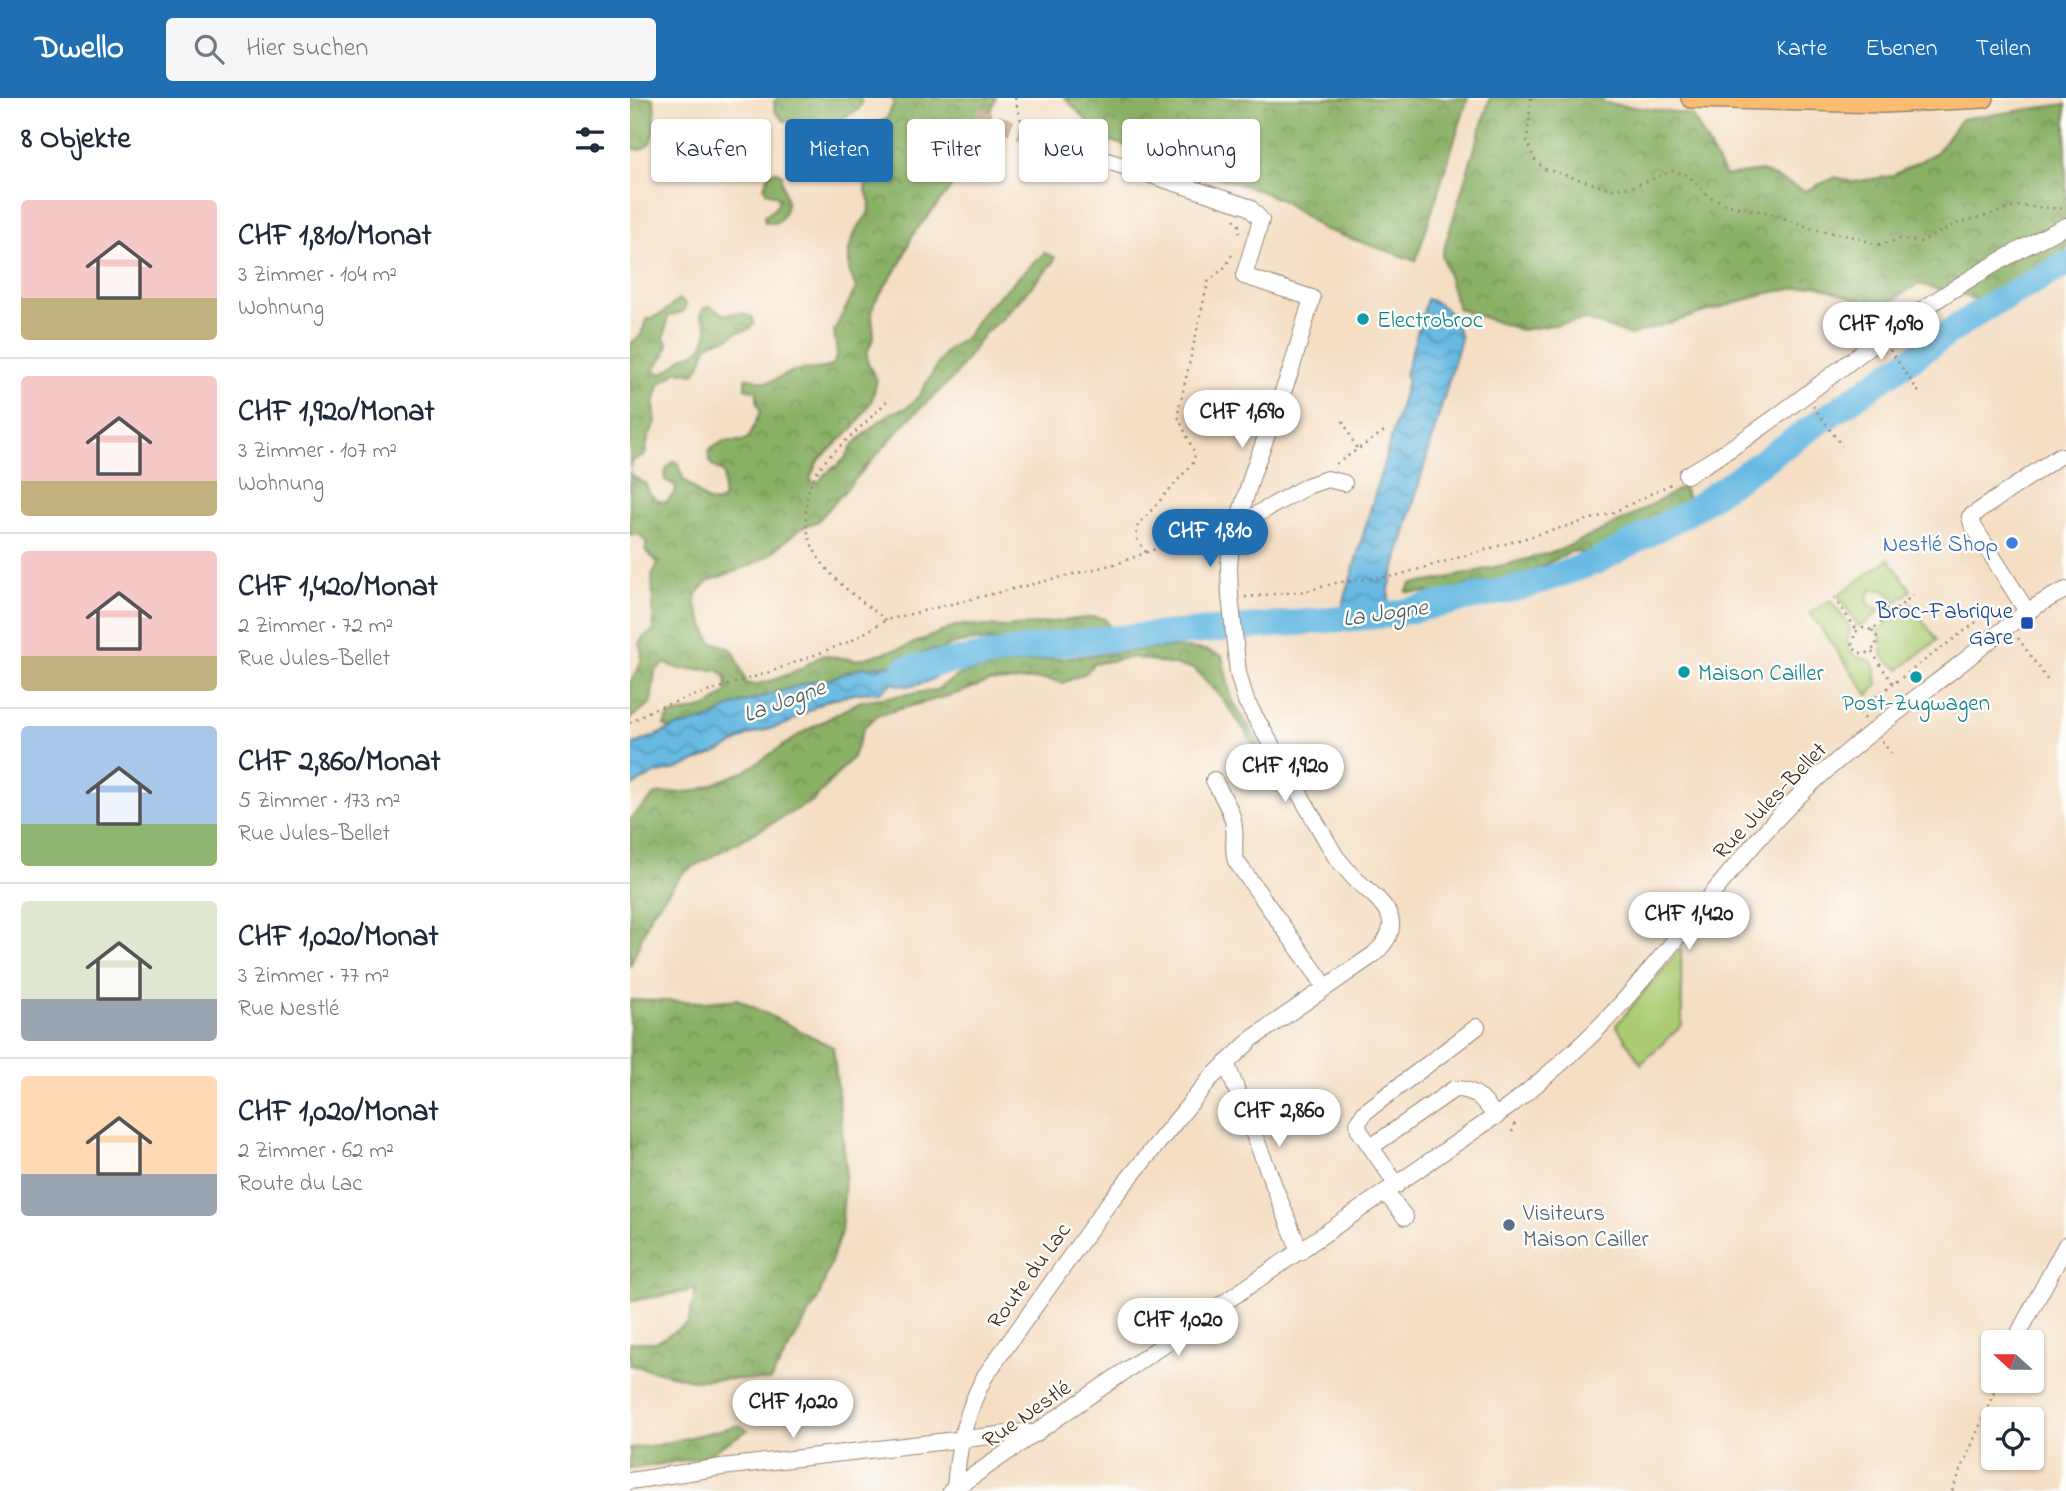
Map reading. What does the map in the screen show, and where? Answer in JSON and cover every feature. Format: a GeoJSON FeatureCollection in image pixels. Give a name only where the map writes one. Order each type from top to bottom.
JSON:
{"type":"FeatureCollection","features":[{"type":"Feature","properties":{"kind":"main road"},"geometry":{"type":"LineString","coordinates":[[1692,98],[1882,103],[1984,98]]}},
{"type":"Feature","properties":{"kind":"street"},"geometry":{"type":"LineString","coordinates":[[1108,161],[1249,206],[1261,220],[1244,276],[1312,298],[1291,370],[1231,545]]}},
{"type":"Feature","properties":{"kind":"street"},"geometry":{"type":"LineString","coordinates":[[1687,475],[1729,450],[1937,299],[2066,226]]}},
{"type":"Feature","properties":{"kind":"street"},"geometry":{"type":"LineString","coordinates":[[2028,612],[1970,517],[2059,456]]}},
{"type":"Feature","properties":{"kind":"street"},"geometry":{"type":"LineString","coordinates":[[1238,525],[1299,490],[1327,479],[1344,483]]}},
{"type":"Feature","properties":{"kind":"street","name":"Route du Lac"},"geometry":{"type":"LineString","coordinates":[[953,1490],[960,1438],[969,1407],[985,1376],[1108,1204],[1187,1105],[1246,1043],[1381,948],[1389,938],[1392,925],[1390,913],[1336,857],[1246,701],[1237,663],[1230,595],[1231,545]]}},
{"type":"Feature","properties":{"kind":"street","name":"Rue Jules-Bellet"},"geometry":{"type":"LineString","coordinates":[[1300,1252],[1496,1117],[1588,1039],[1783,812],[1849,750],[2009,626],[2066,590]]}},
{"type":"Feature","properties":{"kind":"street"},"geometry":{"type":"LineString","coordinates":[[1214,780],[1234,825],[1233,847],[1236,861],[1326,987]]}},
{"type":"Feature","properties":{"kind":"street"},"geometry":{"type":"LineString","coordinates":[[1405,1217],[1358,1126],[1365,1112],[1477,1027]]}},
{"type":"Feature","properties":{"kind":"street"},"geometry":{"type":"LineString","coordinates":[[1226,1063],[1300,1252]]}},
{"type":"Feature","properties":{"kind":"street"},"geometry":{"type":"LineString","coordinates":[[1371,1147],[1454,1089],[1473,1091],[1496,1117]]}},
{"type":"Feature","properties":{"kind":"street"},"geometry":{"type":"LineString","coordinates":[[2021,1330],[2066,1245]]}},
{"type":"Feature","properties":{"kind":"street","name":"Rue Nestlé"},"geometry":{"type":"LineString","coordinates":[[953,1490],[1300,1252]]}},
{"type":"Feature","properties":{"kind":"street"},"geometry":{"type":"LineString","coordinates":[[630,1481],[960,1438],[1025,1432],[1036,1434]]}},
{"type":"Feature","properties":{"kind":"path"},"geometry":{"type":"LineString","coordinates":[[1015,98],[1025,151],[1029,158],[1080,173],[1116,179]]}},
{"type":"Feature","properties":{"kind":"path"},"geometry":{"type":"LineString","coordinates":[[1531,98],[1527,141],[1534,159],[1545,170],[1611,189],[1632,187],[1672,171],[1688,175],[1708,196],[1728,205],[1770,214],[1813,229],[1858,238],[1877,245],[1901,239],[1920,242],[1956,223],[2019,206],[2066,209]]}},
{"type":"Feature","properties":{"kind":"path"},"geometry":{"type":"LineString","coordinates":[[1146,552],[1136,538],[1138,525],[1193,463],[1195,454],[1178,419],[1178,413],[1208,282],[1226,265],[1238,243],[1239,225],[1227,214]]}},
{"type":"Feature","properties":{"kind":"path"},"geometry":{"type":"LineString","coordinates":[[1887,346],[1920,394]]}},
{"type":"Feature","properties":{"kind":"path"},"geometry":{"type":"LineString","coordinates":[[886,620],[834,579],[815,554],[805,521],[806,494],[816,473],[890,397]]}},
{"type":"Feature","properties":{"kind":"path"},"geometry":{"type":"LineString","coordinates":[[1811,403],[1842,446]]}},
{"type":"Feature","properties":{"kind":"path"},"geometry":{"type":"LineString","coordinates":[[1343,421],[1357,449]]}},
{"type":"Feature","properties":{"kind":"path"},"geometry":{"type":"LineString","coordinates":[[1327,479],[1332,467],[1386,430]]}},
{"type":"Feature","properties":{"kind":"path"},"geometry":{"type":"LineString","coordinates":[[1247,598],[1307,591],[1339,582],[1395,576],[1612,513],[1687,475]]}},
{"type":"Feature","properties":{"kind":"path"},"geometry":{"type":"LineString","coordinates":[[630,723],[653,709],[767,673],[851,641],[886,620],[1119,563],[1179,540],[1213,538],[1231,545]]}},
{"type":"Feature","properties":{"kind":"path"},"geometry":{"type":"LineString","coordinates":[[1872,630],[1914,594]]}},
{"type":"Feature","properties":{"kind":"path"},"geometry":{"type":"LineString","coordinates":[[1834,598],[1857,630]]}},
{"type":"Feature","properties":{"kind":"path"},"geometry":{"type":"LineString","coordinates":[[1886,608],[1891,615]]}},
{"type":"Feature","properties":{"kind":"path"},"geometry":{"type":"LineString","coordinates":[[1874,730],[1857,709],[1991,611],[1998,612],[2050,684]]}},
{"type":"Feature","properties":{"kind":"path"},"geometry":{"type":"LineString","coordinates":[[1863,628],[1875,633],[1878,642],[1872,652],[1861,654],[1854,649],[1852,639],[1857,630],[1863,628]]}},
{"type":"Feature","properties":{"kind":"path"},"geometry":{"type":"LineString","coordinates":[[1872,652],[1893,684]]}},
{"type":"Feature","properties":{"kind":"path"},"geometry":{"type":"LineString","coordinates":[[1952,1491],[1994,1393]]}},
{"type":"Feature","properties":{"kind":"green space"},"geometry":{"type":"Polygon","coordinates":[[[630,98],[653,98],[651,140],[639,150],[630,147],[630,98]]]}},
{"type":"Feature","properties":{"kind":"green space"},"geometry":{"type":"Polygon","coordinates":[[[777,98],[860,98],[862,103],[858,110],[841,119],[785,119],[785,121],[775,111],[774,102],[777,98]]]}},
{"type":"Feature","properties":{"kind":"green space"},"geometry":{"type":"Polygon","coordinates":[[[892,98],[996,98],[987,119],[907,119],[907,182],[954,182],[913,234],[901,262],[874,303],[874,336],[867,353],[868,364],[877,380],[872,400],[856,425],[818,461],[810,478],[813,483],[819,482],[844,460],[854,444],[877,423],[891,413],[907,408],[918,397],[946,351],[967,336],[985,309],[1044,253],[1055,257],[1053,263],[1002,319],[984,334],[954,377],[907,421],[818,521],[795,533],[757,562],[708,581],[697,594],[695,603],[711,642],[731,649],[747,684],[756,684],[786,675],[822,655],[857,660],[905,647],[955,626],[1007,627],[1096,617],[1105,619],[1109,626],[1093,630],[1066,630],[1024,639],[958,643],[939,651],[933,649],[895,665],[860,668],[824,681],[817,680],[732,706],[709,719],[670,729],[664,725],[669,716],[707,707],[727,692],[726,677],[718,670],[680,669],[665,663],[655,671],[651,703],[630,719],[630,682],[641,661],[639,644],[643,637],[654,631],[652,576],[658,563],[645,550],[647,543],[639,534],[630,535],[630,471],[632,476],[646,484],[653,497],[666,502],[675,493],[676,486],[665,480],[666,469],[674,461],[679,464],[683,480],[706,500],[723,500],[724,473],[711,464],[709,450],[724,441],[743,441],[749,437],[761,411],[757,403],[757,391],[745,388],[745,378],[767,382],[794,371],[833,365],[837,354],[834,331],[856,288],[849,270],[849,250],[856,230],[868,214],[870,203],[865,187],[867,182],[893,182],[893,119],[885,119],[894,103],[892,98]]]}},
{"type":"Feature","properties":{"kind":"green space"},"geometry":{"type":"Polygon","coordinates":[[[1065,98],[1468,98],[1416,261],[1323,229],[1281,200],[1233,182],[1260,182],[1260,119],[1122,119],[1122,145],[1108,140],[1108,119],[1085,119],[1065,98]]]}},
{"type":"Feature","properties":{"kind":"green space"},"geometry":{"type":"Polygon","coordinates":[[[1490,98],[1599,98],[1606,103],[1692,115],[1725,176],[1762,171],[1805,191],[1836,177],[1852,182],[1892,176],[1937,152],[1961,119],[2066,104],[2066,260],[1987,302],[1918,284],[1881,308],[1816,285],[1768,293],[1630,335],[1587,320],[1521,330],[1458,309],[1442,255],[1490,98]]]}},
{"type":"Feature","properties":{"kind":"green space"},"geometry":{"type":"Polygon","coordinates":[[[777,171],[782,175],[787,202],[780,220],[775,223],[765,222],[764,216],[776,207],[779,200],[776,195],[766,192],[764,186],[766,182],[771,182],[771,172],[777,171]]]}},
{"type":"Feature","properties":{"kind":"green space"},"geometry":{"type":"Polygon","coordinates":[[[679,299],[686,304],[683,312],[668,316],[664,338],[668,344],[665,354],[654,369],[660,374],[695,352],[704,343],[707,330],[701,316],[703,309],[710,306],[724,314],[742,313],[752,317],[754,324],[749,329],[707,346],[694,374],[677,371],[659,385],[654,404],[656,422],[648,438],[645,455],[633,460],[630,469],[630,344],[641,335],[646,320],[663,313],[679,299]]]}},
{"type":"Feature","properties":{"kind":"green space"},"geometry":{"type":"Polygon","coordinates":[[[1683,487],[1690,504],[1674,519],[1599,556],[1572,551],[1529,573],[1505,579],[1438,593],[1406,592],[1411,584],[1434,581],[1560,550],[1624,520],[1683,487]]]}},
{"type":"Feature","properties":{"kind":"green space"},"geometry":{"type":"Polygon","coordinates":[[[1889,559],[1911,590],[1896,603],[1884,590],[1872,590],[1867,597],[1869,605],[1880,610],[1865,624],[1858,626],[1838,595],[1889,559]]]}},
{"type":"Feature","properties":{"kind":"green space"},"geometry":{"type":"Polygon","coordinates":[[[1831,600],[1851,629],[1847,639],[1850,652],[1862,659],[1869,659],[1874,665],[1878,685],[1868,695],[1810,613],[1831,600]]]}},
{"type":"Feature","properties":{"kind":"green space"},"geometry":{"type":"Polygon","coordinates":[[[1911,604],[1937,640],[1900,669],[1882,655],[1878,631],[1911,604]]]}},
{"type":"Feature","properties":{"kind":"green space"},"geometry":{"type":"Polygon","coordinates":[[[1172,647],[1205,650],[1222,656],[1232,700],[1276,770],[1283,790],[1275,789],[1261,756],[1245,731],[1221,697],[1194,669],[1133,657],[1093,664],[1086,673],[1063,683],[1046,679],[988,682],[959,693],[878,715],[864,727],[853,757],[814,800],[684,872],[651,914],[630,967],[630,819],[656,794],[696,791],[745,771],[805,731],[861,701],[936,690],[959,675],[981,669],[1032,661],[1172,647]]]}},
{"type":"Feature","properties":{"kind":"green space"},"geometry":{"type":"Polygon","coordinates":[[[1681,948],[1682,1025],[1641,1064],[1616,1025],[1681,948]]]}},
{"type":"Feature","properties":{"kind":"green space"},"geometry":{"type":"Polygon","coordinates":[[[737,999],[833,1047],[846,1167],[841,1232],[819,1297],[770,1381],[692,1380],[630,1365],[630,1342],[656,1342],[688,1323],[696,1290],[630,1301],[630,1000],[706,1002],[737,999]]]}},
{"type":"Feature","properties":{"kind":"green space"},"geometry":{"type":"Polygon","coordinates":[[[739,1425],[748,1430],[704,1457],[630,1469],[630,1448],[658,1445],[739,1425]]]}},
{"type":"Feature","properties":{"kind":"water"},"geometry":{"type":"Polygon","coordinates":[[[1427,299],[1441,305],[1450,313],[1461,338],[1389,588],[1388,615],[1339,619],[1408,379],[1405,375],[1427,299]]]}},
{"type":"Feature","properties":{"kind":"water"},"geometry":{"type":"Polygon","coordinates":[[[933,649],[939,651],[943,671],[932,679],[912,686],[892,683],[880,692],[857,693],[826,701],[786,724],[749,735],[723,750],[677,769],[654,774],[630,787],[630,746],[673,728],[709,719],[732,706],[817,680],[824,681],[860,668],[895,665],[933,649]]]}},
{"type":"Feature","properties":{"kind":"waterway","name":"La Jogne"},"geometry":{"type":"LineString","coordinates":[[905,669],[1061,643],[1388,615],[1523,587],[1596,562],[1689,512],[1979,312],[2066,264]]}},
{"type":"Feature","properties":{"kind":"tunnel"},"geometry":{"type":"LineString","coordinates":[[974,114],[1019,131]]}},
{"type":"Feature","properties":{"kind":"place","name":"Electrobroc"},"geometry":{"type":"Point","coordinates":[1363,319]}},
{"type":"Feature","properties":{"kind":"place","name":"Nestlé Shop"},"geometry":{"type":"Point","coordinates":[2012,543]}},
{"type":"Feature","properties":{"kind":"place","name":"Broc-Fabrique Gare"},"geometry":{"type":"Point","coordinates":[2027,623]}},
{"type":"Feature","properties":{"kind":"place","name":"Maison Cailler"},"geometry":{"type":"Point","coordinates":[1684,672]}},
{"type":"Feature","properties":{"kind":"place","name":"Post-Zugwagen"},"geometry":{"type":"Point","coordinates":[1916,677]}},
{"type":"Feature","properties":{"kind":"place","name":"Visiteurs Maison Cailler"},"geometry":{"type":"Point","coordinates":[1509,1225]}}]}
